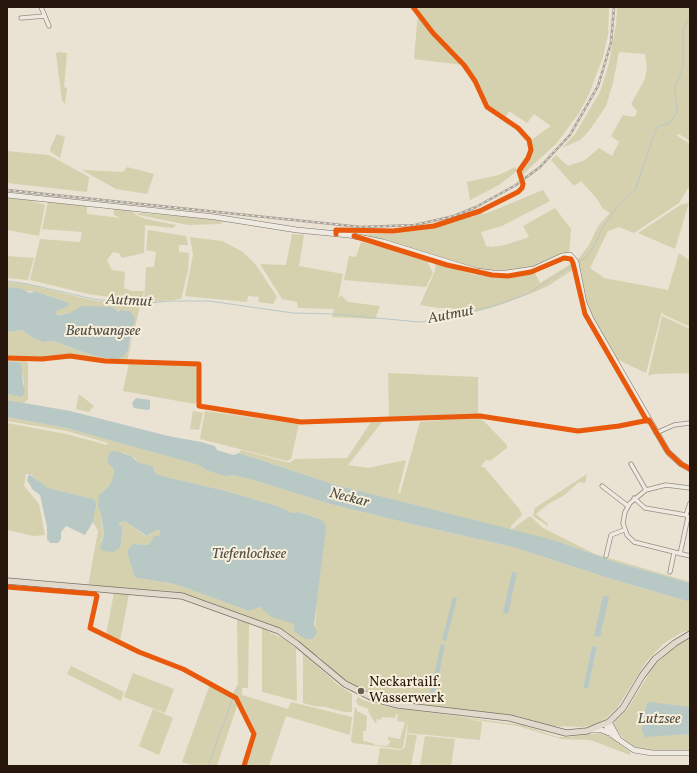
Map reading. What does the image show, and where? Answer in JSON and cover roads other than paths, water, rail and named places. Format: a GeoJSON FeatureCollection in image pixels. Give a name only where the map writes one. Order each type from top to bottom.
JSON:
{"type":"FeatureCollection","features":[{"type":"Feature","properties":{"kind":"main road"},"geometry":{"type":"LineString","coordinates":[[7,580],[37,584],[166,593],[188,598],[279,631],[297,644],[337,678],[358,692],[393,705],[510,718],[560,732],[572,733],[591,730],[607,723],[623,708],[642,676],[655,660],[675,642],[690,634]]}},
{"type":"Feature","properties":{"kind":"street"},"geometry":{"type":"LineString","coordinates":[[42,7],[50,26]]}},
{"type":"Feature","properties":{"kind":"street"},"geometry":{"type":"LineString","coordinates":[[21,18],[45,16]]}},
{"type":"Feature","properties":{"kind":"street"},"geometry":{"type":"LineString","coordinates":[[7,195],[215,217],[303,231],[350,235],[382,242],[477,271],[493,273],[506,273],[534,269],[567,255],[572,256],[576,262],[584,303],[589,317],[656,433],[675,459],[690,469]]}},
{"type":"Feature","properties":{"kind":"street"},"geometry":{"type":"LineString","coordinates":[[656,433],[674,425],[690,423]]}},
{"type":"Feature","properties":{"kind":"street"},"geometry":{"type":"LineString","coordinates":[[631,464],[646,490]]}},
{"type":"Feature","properties":{"kind":"street"},"geometry":{"type":"LineString","coordinates":[[690,488],[666,485],[646,490],[634,498],[628,506],[624,520],[624,530],[628,538],[634,542],[690,556]]}},
{"type":"Feature","properties":{"kind":"street"},"geometry":{"type":"LineString","coordinates":[[602,486],[628,506]]}},
{"type":"Feature","properties":{"kind":"street"},"geometry":{"type":"LineString","coordinates":[[634,498],[645,508],[688,517]]}},
{"type":"Feature","properties":{"kind":"street"},"geometry":{"type":"LineString","coordinates":[[680,554],[690,503]]}},
{"type":"Feature","properties":{"kind":"street"},"geometry":{"type":"LineString","coordinates":[[606,556],[611,535],[624,530]]}},
{"type":"Feature","properties":{"kind":"street"},"geometry":{"type":"LineString","coordinates":[[670,572],[674,553]]}},
{"type":"Feature","properties":{"kind":"street"},"geometry":{"type":"LineString","coordinates":[[607,723],[612,735]]}},
{"type":"Feature","properties":{"kind":"street"},"geometry":{"type":"LineString","coordinates":[[607,723],[619,741]]}},
{"type":"Feature","properties":{"kind":"street"},"geometry":{"type":"LineString","coordinates":[[591,730],[606,731],[634,750],[643,752],[690,753]]}},
{"type":"Feature","properties":{"kind":"water","name":"Beutwangsee"},"geometry":{"type":"Polygon","coordinates":[[[7,287],[19,288],[30,293],[34,291],[69,303],[67,307],[58,310],[56,315],[70,313],[82,306],[112,307],[118,312],[120,310],[130,311],[135,318],[128,350],[123,357],[117,359],[106,358],[92,355],[53,341],[44,342],[33,338],[22,330],[7,332],[7,287]]]}},
{"type":"Feature","properties":{"kind":"water"},"geometry":{"type":"Polygon","coordinates":[[[7,361],[21,363],[25,392],[22,397],[7,394],[7,361]]]}},
{"type":"Feature","properties":{"kind":"water"},"geometry":{"type":"Polygon","coordinates":[[[136,398],[150,400],[150,409],[134,408],[132,403],[136,398]]]}},
{"type":"Feature","properties":{"kind":"water","name":"Neckar"},"geometry":{"type":"Polygon","coordinates":[[[7,400],[70,411],[168,436],[201,442],[215,446],[217,450],[233,455],[239,453],[336,485],[557,541],[615,562],[690,583],[690,602],[605,577],[513,547],[330,504],[250,479],[231,475],[226,476],[206,470],[199,465],[66,428],[7,417],[7,400]]]}},
{"type":"Feature","properties":{"kind":"water","name":"Tiefenlochsee"},"geometry":{"type":"Polygon","coordinates":[[[115,451],[131,456],[139,463],[153,466],[155,473],[162,476],[226,491],[277,506],[292,513],[299,512],[322,520],[326,529],[314,625],[317,632],[315,636],[312,639],[305,639],[294,631],[294,624],[272,617],[260,607],[249,611],[175,584],[137,578],[134,576],[127,551],[133,544],[149,545],[154,536],[159,536],[160,531],[157,530],[147,536],[124,521],[119,523],[119,525],[123,527],[120,548],[113,552],[104,551],[100,548],[104,535],[101,514],[98,506],[99,495],[109,486],[113,477],[114,470],[108,463],[108,458],[110,452],[115,451]]]}},
{"type":"Feature","properties":{"kind":"water"},"geometry":{"type":"Polygon","coordinates":[[[29,474],[48,488],[94,499],[96,504],[93,522],[85,535],[66,526],[61,532],[61,539],[58,543],[50,543],[47,539],[47,527],[40,495],[33,490],[27,480],[29,474]]]}},
{"type":"Feature","properties":{"kind":"water"},"geometry":{"type":"Polygon","coordinates":[[[512,572],[517,573],[508,614],[503,613],[512,572]]]}},
{"type":"Feature","properties":{"kind":"water"},"geometry":{"type":"Polygon","coordinates":[[[603,596],[609,597],[600,637],[594,636],[603,596]]]}},
{"type":"Feature","properties":{"kind":"water"},"geometry":{"type":"Polygon","coordinates":[[[453,597],[457,598],[446,641],[442,640],[453,597]]]}},
{"type":"Feature","properties":{"kind":"water"},"geometry":{"type":"Polygon","coordinates":[[[441,644],[445,645],[434,698],[429,697],[441,644]]]}},
{"type":"Feature","properties":{"kind":"water"},"geometry":{"type":"Polygon","coordinates":[[[592,646],[597,647],[588,689],[583,688],[592,646]]]}},
{"type":"Feature","properties":{"kind":"water","name":"Lutzsee"},"geometry":{"type":"Polygon","coordinates":[[[648,702],[690,707],[690,734],[645,737],[642,730],[643,718],[648,702]]]}},
{"type":"Feature","properties":{"kind":"waterway","name":"Autmut"},"geometry":{"type":"LineString","coordinates":[[578,262],[585,258],[593,248],[603,227],[617,207],[635,190],[657,127],[670,123],[677,112],[675,88],[683,66],[683,28],[690,18]]}},
{"type":"Feature","properties":{"kind":"waterway","name":"Autmut"},"geometry":{"type":"LineString","coordinates":[[7,281],[28,284],[93,299],[134,304],[172,301],[209,301],[293,313],[334,314],[419,322],[440,320],[500,304],[527,294],[575,264]]}},
{"type":"Feature","properties":{"kind":"waterway"},"geometry":{"type":"LineString","coordinates":[[233,695],[239,688]]}},
{"type":"Feature","properties":{"kind":"waterway"},"geometry":{"type":"LineString","coordinates":[[208,766],[233,698]]}},
{"type":"Feature","properties":{"kind":"railway"},"geometry":{"type":"LineString","coordinates":[[7,190],[361,227],[415,225],[454,216],[476,207],[516,185],[540,167],[570,135],[598,86],[611,43],[614,7]]}},
{"type":"Feature","properties":{"kind":"place","name":"Neckartailf. Wasserwerk"},"geometry":{"type":"Point","coordinates":[361,691]}}]}
